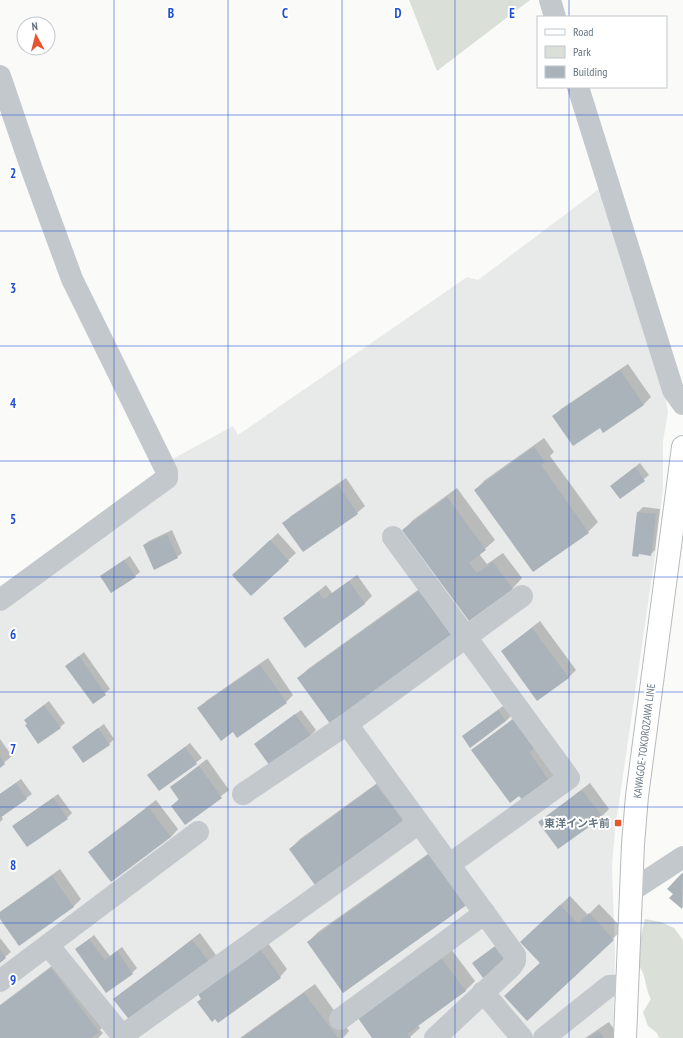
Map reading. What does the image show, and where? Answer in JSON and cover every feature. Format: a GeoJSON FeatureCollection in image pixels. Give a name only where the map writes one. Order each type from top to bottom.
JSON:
{"type":"FeatureCollection","features":[{"type":"Feature","properties":{"kind":"main road","name":"KAWAGOE-TOKOROZAWA LINE"},"geometry":{"type":"LineString","coordinates":[[625,1038],[631,891],[638,792],[683,447]]}},
{"type":"Feature","properties":{"kind":"street"},"geometry":{"type":"LineString","coordinates":[[550,0],[555,16]]}},
{"type":"Feature","properties":{"kind":"street"},"geometry":{"type":"LineString","coordinates":[[0,76],[32,170],[72,279],[168,472],[168,478],[0,600]]}},
{"type":"Feature","properties":{"kind":"street"},"geometry":{"type":"LineString","coordinates":[[578,88],[673,390],[683,404]]}},
{"type":"Feature","properties":{"kind":"street"},"geometry":{"type":"LineString","coordinates":[[394,538],[569,778],[450,864]]}},
{"type":"Feature","properties":{"kind":"street"},"geometry":{"type":"LineString","coordinates":[[243,794],[346,724],[522,596]]}},
{"type":"Feature","properties":{"kind":"street"},"geometry":{"type":"LineString","coordinates":[[346,724],[516,955],[515,961],[511,967],[435,1038]]}},
{"type":"Feature","properties":{"kind":"street"},"geometry":{"type":"LineString","coordinates":[[48,945],[123,1037],[419,823]]}},
{"type":"Feature","properties":{"kind":"street"},"geometry":{"type":"LineString","coordinates":[[0,982],[198,832]]}},
{"type":"Feature","properties":{"kind":"street"},"geometry":{"type":"LineString","coordinates":[[631,891],[683,857]]}},
{"type":"Feature","properties":{"kind":"street"},"geometry":{"type":"LineString","coordinates":[[340,1019],[485,913]]}},
{"type":"Feature","properties":{"kind":"street"},"geometry":{"type":"LineString","coordinates":[[544,1038],[609,986],[627,985]]}},
{"type":"Feature","properties":{"kind":"street"},"geometry":{"type":"LineString","coordinates":[[484,992],[522,1038]]}},
{"type":"Feature","properties":{"kind":"shaded area"},"geometry":{"type":"Polygon","coordinates":[[[603,186],[663,378],[668,413],[663,441],[663,489],[655,556],[615,830],[612,866],[615,956],[613,1038],[0,1038],[0,610],[169,461],[233,426],[238,435],[467,277],[478,280],[603,186]]]}},
{"type":"Feature","properties":{"kind":"green space"},"geometry":{"type":"Polygon","coordinates":[[[409,0],[530,0],[437,71],[409,0]]]}},
{"type":"Feature","properties":{"kind":"green space"},"geometry":{"type":"Polygon","coordinates":[[[645,919],[661,922],[674,928],[683,940],[683,1038],[659,1038],[657,1033],[648,1026],[643,1012],[651,999],[638,962],[639,947],[645,919]]]}},
{"type":"Feature","properties":{"kind":"building"},"geometry":{"type":"Polygon","coordinates":[[[620,370],[644,405],[603,433],[600,428],[573,446],[552,416],[620,370]]]}},
{"type":"Feature","properties":{"kind":"building"},"geometry":{"type":"Polygon","coordinates":[[[534,447],[545,462],[541,465],[589,533],[533,572],[474,490],[534,447]]]}},
{"type":"Feature","properties":{"kind":"building"},"geometry":{"type":"Polygon","coordinates":[[[635,467],[645,481],[620,499],[610,486],[635,467]]]}},
{"type":"Feature","properties":{"kind":"building"},"geometry":{"type":"Polygon","coordinates":[[[338,485],[358,514],[303,552],[282,523],[338,485]]]}},
{"type":"Feature","properties":{"kind":"building"},"geometry":{"type":"Polygon","coordinates":[[[447,497],[486,550],[469,563],[477,573],[493,562],[513,589],[469,621],[402,530],[447,497]]]}},
{"type":"Feature","properties":{"kind":"building"},"geometry":{"type":"Polygon","coordinates":[[[637,512],[656,514],[651,556],[639,554],[638,557],[632,556],[637,512]]]}},
{"type":"Feature","properties":{"kind":"building"},"geometry":{"type":"Polygon","coordinates":[[[167,534],[178,558],[154,570],[143,545],[167,534]]]}},
{"type":"Feature","properties":{"kind":"building"},"geometry":{"type":"Polygon","coordinates":[[[270,540],[289,561],[251,596],[232,575],[270,540]]]}},
{"type":"Feature","properties":{"kind":"building"},"geometry":{"type":"Polygon","coordinates":[[[124,560],[136,577],[111,593],[100,576],[124,560]]]}},
{"type":"Feature","properties":{"kind":"building"},"geometry":{"type":"Polygon","coordinates":[[[349,581],[365,604],[305,648],[283,618],[318,592],[324,599],[349,581]]]}},
{"type":"Feature","properties":{"kind":"building"},"geometry":{"type":"Polygon","coordinates":[[[419,591],[453,638],[331,725],[297,678],[419,591]]]}},
{"type":"Feature","properties":{"kind":"building"},"geometry":{"type":"Polygon","coordinates":[[[532,628],[569,678],[537,701],[501,651],[532,628]]]}},
{"type":"Feature","properties":{"kind":"building"},"geometry":{"type":"Polygon","coordinates":[[[79,656],[106,695],[93,704],[65,666],[79,656]]]}},
{"type":"Feature","properties":{"kind":"building"},"geometry":{"type":"Polygon","coordinates":[[[260,665],[287,703],[237,738],[233,732],[221,741],[197,708],[260,665]]]}},
{"type":"Feature","properties":{"kind":"building"},"geometry":{"type":"Polygon","coordinates":[[[44,705],[61,728],[38,744],[25,725],[27,724],[24,720],[44,705]]]}},
{"type":"Feature","properties":{"kind":"building"},"geometry":{"type":"Polygon","coordinates":[[[498,710],[506,721],[470,748],[462,736],[498,710]]]}},
{"type":"Feature","properties":{"kind":"building"},"geometry":{"type":"Polygon","coordinates":[[[295,714],[311,736],[270,766],[254,744],[295,714]]]}},
{"type":"Feature","properties":{"kind":"building"},"geometry":{"type":"Polygon","coordinates":[[[515,718],[536,747],[529,752],[550,782],[523,801],[519,796],[510,803],[471,750],[515,718]]]}},
{"type":"Feature","properties":{"kind":"building"},"geometry":{"type":"Polygon","coordinates":[[[98,728],[110,745],[83,763],[72,747],[98,728]]]}},
{"type":"Feature","properties":{"kind":"building"},"geometry":{"type":"Polygon","coordinates":[[[185,747],[197,764],[159,791],[147,775],[185,747]]]}},
{"type":"Feature","properties":{"kind":"building"},"geometry":{"type":"Polygon","coordinates":[[[0,757],[5,764],[0,768],[0,757]]]}},
{"type":"Feature","properties":{"kind":"building"},"geometry":{"type":"Polygon","coordinates":[[[199,766],[222,798],[185,825],[171,806],[179,800],[170,787],[199,766]]]}},
{"type":"Feature","properties":{"kind":"building"},"geometry":{"type":"Polygon","coordinates":[[[16,783],[27,799],[0,818],[0,794],[16,783]]]}},
{"type":"Feature","properties":{"kind":"building"},"geometry":{"type":"Polygon","coordinates":[[[376,785],[403,821],[315,885],[289,849],[376,785]]]}},
{"type":"Feature","properties":{"kind":"building"},"geometry":{"type":"Polygon","coordinates":[[[582,790],[603,817],[558,849],[538,822],[582,790]]]}},
{"type":"Feature","properties":{"kind":"building"},"geometry":{"type":"Polygon","coordinates":[[[53,798],[68,819],[27,847],[12,826],[53,798]]]}},
{"type":"Feature","properties":{"kind":"building"},"geometry":{"type":"Polygon","coordinates":[[[148,807],[171,837],[111,882],[88,852],[148,807]]]}},
{"type":"Feature","properties":{"kind":"building"},"geometry":{"type":"Polygon","coordinates":[[[431,853],[468,904],[343,993],[307,942],[431,853]]]}},
{"type":"Feature","properties":{"kind":"building"},"geometry":{"type":"Polygon","coordinates":[[[682,873],[682,909],[669,898],[673,894],[667,889],[682,873]]]}},
{"type":"Feature","properties":{"kind":"building"},"geometry":{"type":"Polygon","coordinates":[[[52,876],[74,907],[19,946],[0,919],[0,912],[52,876]]]}},
{"type":"Feature","properties":{"kind":"building"},"geometry":{"type":"Polygon","coordinates":[[[560,905],[578,924],[589,913],[614,940],[527,1021],[504,996],[540,963],[520,942],[560,905]]]}},
{"type":"Feature","properties":{"kind":"building"},"geometry":{"type":"Polygon","coordinates":[[[89,939],[105,960],[117,951],[133,974],[106,993],[75,949],[89,939]]]}},
{"type":"Feature","properties":{"kind":"building"},"geometry":{"type":"Polygon","coordinates":[[[192,940],[210,963],[131,1022],[113,999],[192,940]]]}},
{"type":"Feature","properties":{"kind":"building"},"geometry":{"type":"Polygon","coordinates":[[[494,947],[505,961],[483,978],[472,963],[494,947]]]}},
{"type":"Feature","properties":{"kind":"building"},"geometry":{"type":"Polygon","coordinates":[[[0,949],[6,958],[0,963],[0,949]]]}},
{"type":"Feature","properties":{"kind":"building"},"geometry":{"type":"Polygon","coordinates":[[[260,949],[281,978],[218,1023],[215,1019],[212,1022],[197,1002],[201,999],[198,994],[260,949]]]}},
{"type":"Feature","properties":{"kind":"building"},"geometry":{"type":"Polygon","coordinates":[[[441,958],[466,991],[407,1034],[411,1038],[372,1038],[358,1018],[441,958]]]}},
{"type":"Feature","properties":{"kind":"building"},"geometry":{"type":"Polygon","coordinates":[[[51,968],[99,1032],[91,1038],[0,1038],[0,1006],[51,968]]]}},
{"type":"Feature","properties":{"kind":"building"},"geometry":{"type":"Polygon","coordinates":[[[304,993],[338,1038],[242,1038],[304,993]]]}},
{"type":"Feature","properties":{"kind":"building"},"geometry":{"type":"Polygon","coordinates":[[[599,1031],[604,1038],[588,1038],[599,1031]]]}},
{"type":"Feature","properties":{"kind":"place","name":"東洋インキ前"},"geometry":{"type":"Point","coordinates":[618,823]}}]}
